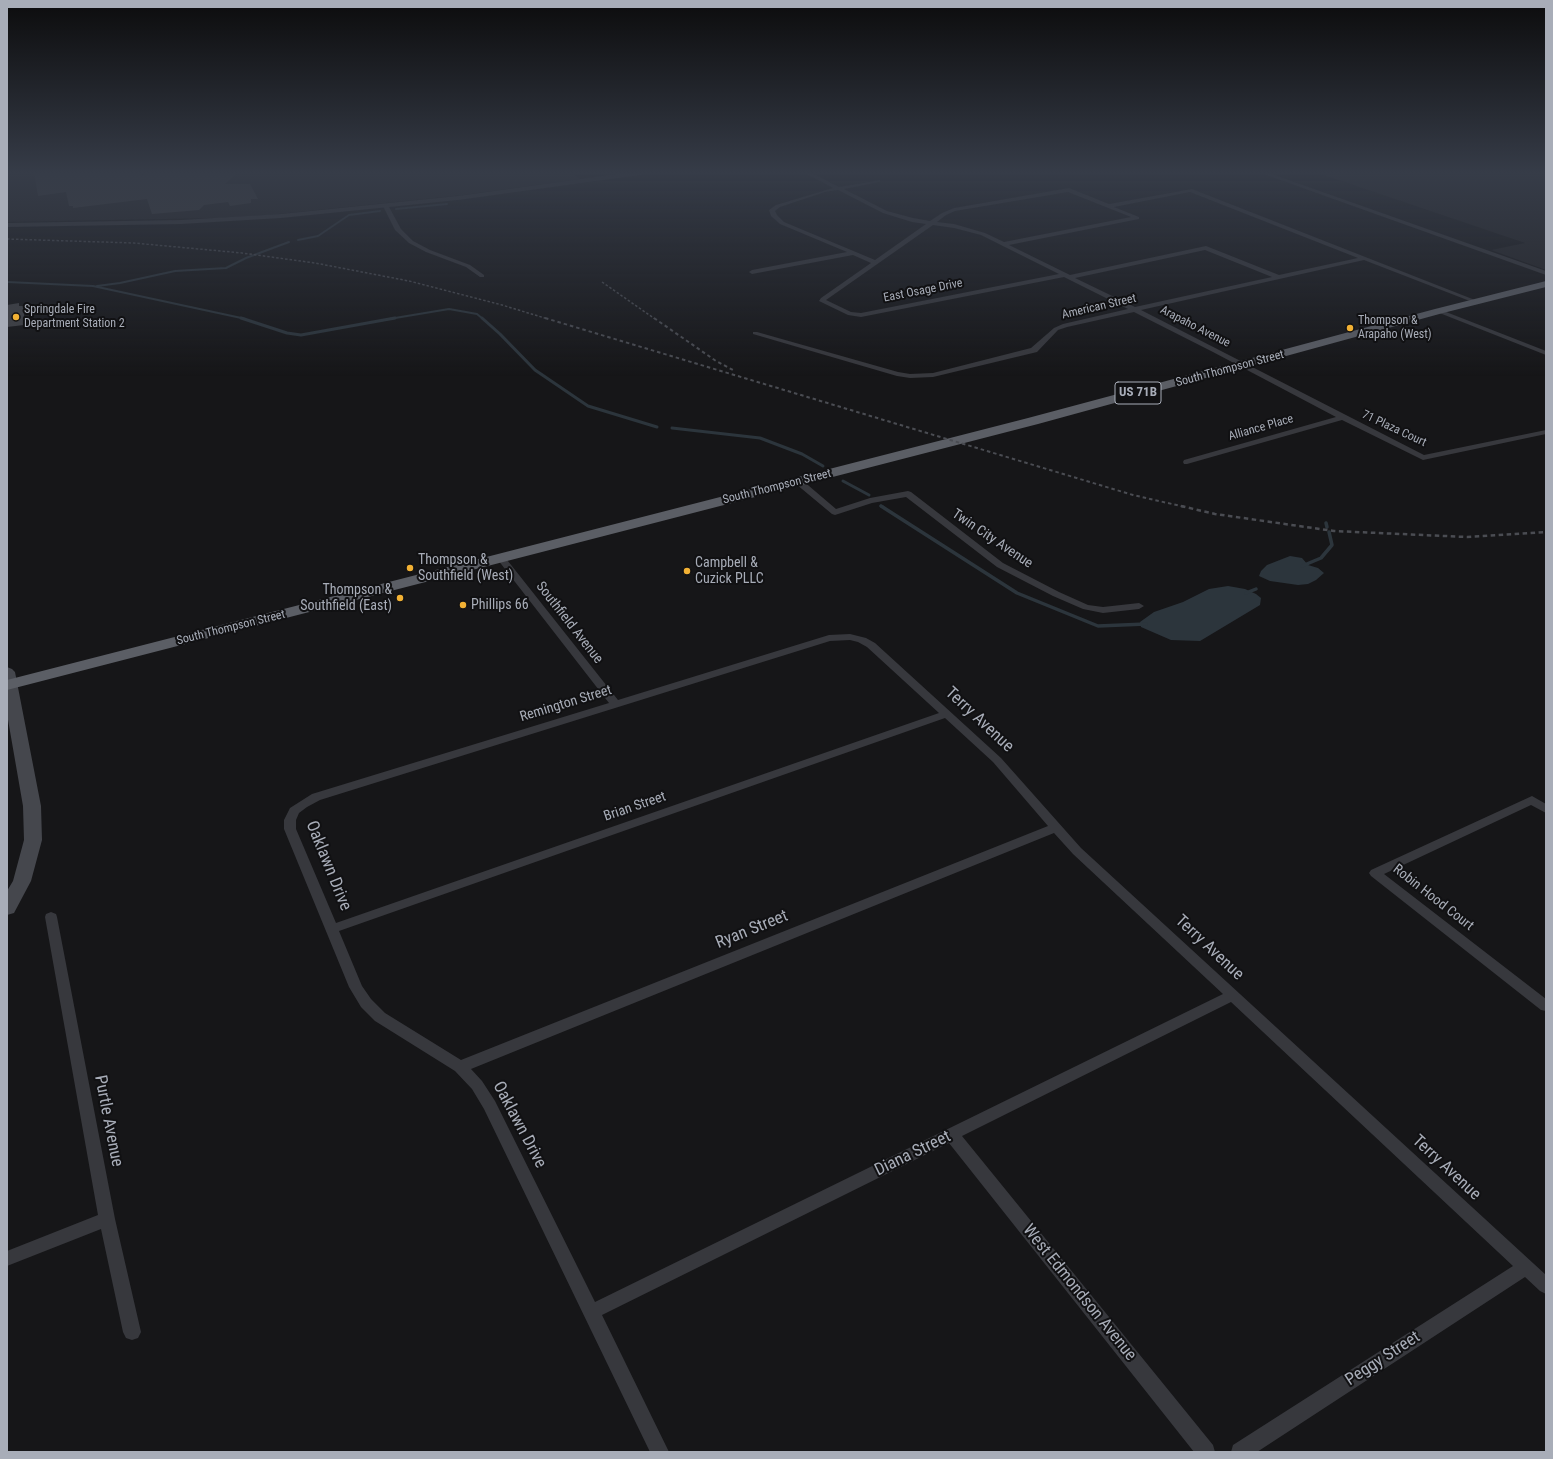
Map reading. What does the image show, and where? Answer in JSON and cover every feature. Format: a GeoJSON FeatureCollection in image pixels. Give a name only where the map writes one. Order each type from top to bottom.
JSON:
{"type":"FeatureCollection","features":[{"type":"Feature","properties":{"kind":"highway","name":"South Thompson Street"},"geometry":{"type":"LineString","coordinates":[[8,680],[501,558],[798,482],[1244,365],[1439,311],[1546,284]]}},
{"type":"Feature","properties":{"kind":"main road"},"geometry":{"type":"LineString","coordinates":[[7,908],[22,881],[33,840],[32,806],[8,680]]}},
{"type":"Feature","properties":{"kind":"street"},"geometry":{"type":"LineString","coordinates":[[409,240],[428,251],[468,266],[482,276]]}},
{"type":"Feature","properties":{"kind":"street"},"geometry":{"type":"LineString","coordinates":[[822,240],[875,262],[907,240]]}},
{"type":"Feature","properties":{"kind":"street","name":"Arapaho Avenue"},"geometry":{"type":"LineString","coordinates":[[995,240],[1244,365]]}},
{"type":"Feature","properties":{"kind":"street"},"geometry":{"type":"LineString","coordinates":[[1003,244],[1023,240]]}},
{"type":"Feature","properties":{"kind":"street"},"geometry":{"type":"LineString","coordinates":[[1319,240],[1477,302]]}},
{"type":"Feature","properties":{"kind":"street"},"geometry":{"type":"LineString","coordinates":[[1453,240],[1546,273]]}},
{"type":"Feature","properties":{"kind":"street","name":"East Osage Drive"},"geometry":{"type":"LineString","coordinates":[[875,262],[823,298],[822,301],[855,315],[1067,276],[1206,248],[1278,278]]}},
{"type":"Feature","properties":{"kind":"street"},"geometry":{"type":"LineString","coordinates":[[752,272],[853,253]]}},
{"type":"Feature","properties":{"kind":"street","name":"American Street"},"geometry":{"type":"LineString","coordinates":[[755,333],[897,374],[922,376],[933,375],[1025,354],[1040,346],[1052,332],[1065,325],[1365,258]]}},
{"type":"Feature","properties":{"kind":"street"},"geometry":{"type":"LineString","coordinates":[[1439,311],[1546,353]]}},
{"type":"Feature","properties":{"kind":"street","name":"71 Plaza Court"},"geometry":{"type":"LineString","coordinates":[[1244,365],[1423,458],[1546,432]]}},
{"type":"Feature","properties":{"kind":"street","name":"Alliance Place"},"geometry":{"type":"LineString","coordinates":[[1186,462],[1343,417]]}},
{"type":"Feature","properties":{"kind":"street","name":"Twin City Avenue"},"geometry":{"type":"LineString","coordinates":[[798,482],[835,512],[870,502],[908,494],[948,527],[1000,565],[1056,594],[1086,607],[1103,610],[1139,606]]}},
{"type":"Feature","properties":{"kind":"street","name":"Southfield Avenue"},"geometry":{"type":"LineString","coordinates":[[501,558],[616,704]]}},
{"type":"Feature","properties":{"kind":"street","name":"Remington Street"},"geometry":{"type":"LineString","coordinates":[[294,811],[316,797],[829,638],[850,637]]}},
{"type":"Feature","properties":{"kind":"street","name":"Terry Avenue"},"geometry":{"type":"LineString","coordinates":[[850,637],[862,640],[871,645],[947,714],[1007,770],[1077,851],[1546,1286]]}},
{"type":"Feature","properties":{"kind":"street","name":"Brian Street"},"geometry":{"type":"LineString","coordinates":[[332,929],[947,714]]}},
{"type":"Feature","properties":{"kind":"street","name":"Robin Hood Court"},"geometry":{"type":"LineString","coordinates":[[1546,809],[1532,800],[1374,873],[1546,1006]]}},
{"type":"Feature","properties":{"kind":"street","name":"Oaklawn Drive"},"geometry":{"type":"LineString","coordinates":[[294,811],[290,820],[290,830],[356,987],[366,1003],[380,1017],[460,1067],[477,1085],[490,1105],[660,1452]]}},
{"type":"Feature","properties":{"kind":"street","name":"Ryan Street"},"geometry":{"type":"LineString","coordinates":[[460,1067],[1057,828]]}},
{"type":"Feature","properties":{"kind":"street","name":"Purtle Avenue"},"geometry":{"type":"LineString","coordinates":[[51,917],[107,1219],[132,1332]]}},
{"type":"Feature","properties":{"kind":"street","name":"Diana Street"},"geometry":{"type":"LineString","coordinates":[[591,1312],[1234,995]]}},
{"type":"Feature","properties":{"kind":"street","name":"West Edmondson Avenue"},"geometry":{"type":"LineString","coordinates":[[952,1135],[1206,1452]]}},
{"type":"Feature","properties":{"kind":"street"},"geometry":{"type":"LineString","coordinates":[[7,1260],[107,1219]]}},
{"type":"Feature","properties":{"kind":"street","name":"Peggy Street"},"geometry":{"type":"LineString","coordinates":[[1240,1452],[1526,1267]]}},
{"type":"Feature","properties":{"kind":"shaded area"},"geometry":{"type":"Polygon","coordinates":[[[1516,240],[1546,240],[1546,270],[1491,250],[1525,243],[1516,240]]]}},
{"type":"Feature","properties":{"kind":"shaded area"},"geometry":{"type":"Polygon","coordinates":[[[1290,556],[1302,558],[1308,565],[1318,568],[1324,573],[1316,580],[1308,584],[1298,585],[1270,581],[1259,576],[1261,571],[1267,565],[1290,556]]]}},
{"type":"Feature","properties":{"kind":"shaded area"},"geometry":{"type":"Polygon","coordinates":[[[1228,586],[1245,589],[1256,594],[1261,598],[1260,605],[1200,641],[1171,640],[1141,627],[1140,622],[1154,612],[1183,602],[1209,589],[1228,586]]]}},
{"type":"Feature","properties":{"kind":"building","name":"Springdale Fire Department Station 2"},"geometry":{"type":"Polygon","coordinates":[[[19,303],[19,306],[24,306],[24,325],[7,327],[7,305],[19,303]]]}},
{"type":"Feature","properties":{"kind":"waterway"},"geometry":{"type":"LineString","coordinates":[[97,286],[120,283],[175,271],[226,268],[246,258],[289,242]]}},
{"type":"Feature","properties":{"kind":"waterway"},"geometry":{"type":"LineString","coordinates":[[7,282],[93,286],[246,319]]}},
{"type":"Feature","properties":{"kind":"waterway"},"geometry":{"type":"LineString","coordinates":[[395,318],[449,309],[477,314],[483,319]]}},
{"type":"Feature","properties":{"kind":"waterway"},"geometry":{"type":"LineString","coordinates":[[241,318],[287,333],[301,335],[395,318]]}},
{"type":"Feature","properties":{"kind":"waterway"},"geometry":{"type":"LineString","coordinates":[[389,319],[395,318]]}},
{"type":"Feature","properties":{"kind":"waterway"},"geometry":{"type":"LineString","coordinates":[[482,318],[535,370],[588,406],[657,427]]}},
{"type":"Feature","properties":{"kind":"waterway"},"geometry":{"type":"LineString","coordinates":[[672,428],[760,438],[802,454],[823,466]]}},
{"type":"Feature","properties":{"kind":"waterway"},"geometry":{"type":"LineString","coordinates":[[843,481],[869,495]]}},
{"type":"Feature","properties":{"kind":"waterway"},"geometry":{"type":"LineString","coordinates":[[883,507],[881,506],[1017,593],[1098,626],[1146,624]]}},
{"type":"Feature","properties":{"kind":"waterway"},"geometry":{"type":"LineString","coordinates":[[1326,523],[1327,527]]}},
{"type":"Feature","properties":{"kind":"waterway"},"geometry":{"type":"LineString","coordinates":[[1302,566],[1321,558],[1332,545],[1329,532]]}},
{"type":"Feature","properties":{"kind":"waterway"},"geometry":{"type":"LineString","coordinates":[[1246,593],[1256,589]]}},
{"type":"Feature","properties":{"kind":"railway"},"geometry":{"type":"LineString","coordinates":[[42,240],[134,243],[242,253],[315,263],[409,281],[502,305],[548,319]]}},
{"type":"Feature","properties":{"kind":"railway"},"geometry":{"type":"LineString","coordinates":[[602,282],[655,319]]}},
{"type":"Feature","properties":{"kind":"railway"},"geometry":{"type":"LineString","coordinates":[[545,318],[1133,495],[1185,507]]}},
{"type":"Feature","properties":{"kind":"railway"},"geometry":{"type":"LineString","coordinates":[[654,318],[716,361],[733,370]]}},
{"type":"Feature","properties":{"kind":"railway"},"geometry":{"type":"LineString","coordinates":[[1181,506],[1215,514],[1334,531],[1467,537],[1546,532]]}},
{"type":"Feature","properties":{"kind":"place","name":"Springdale Fire Department Station 2"},"geometry":{"type":"Point","coordinates":[16,317]}},
{"type":"Feature","properties":{"kind":"place","name":"Thompson & Arapaho (West)"},"geometry":{"type":"Point","coordinates":[1350,328]}},
{"type":"Feature","properties":{"kind":"place","name":"Thompson & Southfield (West)"},"geometry":{"type":"Point","coordinates":[410,568]}},
{"type":"Feature","properties":{"kind":"place","name":"Campbell & Cuzick PLLC"},"geometry":{"type":"Point","coordinates":[687,571]}},
{"type":"Feature","properties":{"kind":"place","name":"Thompson & Southfield (East)"},"geometry":{"type":"Point","coordinates":[400,598]}},
{"type":"Feature","properties":{"kind":"place","name":"Phillips 66"},"geometry":{"type":"Point","coordinates":[463,605]}}]}
